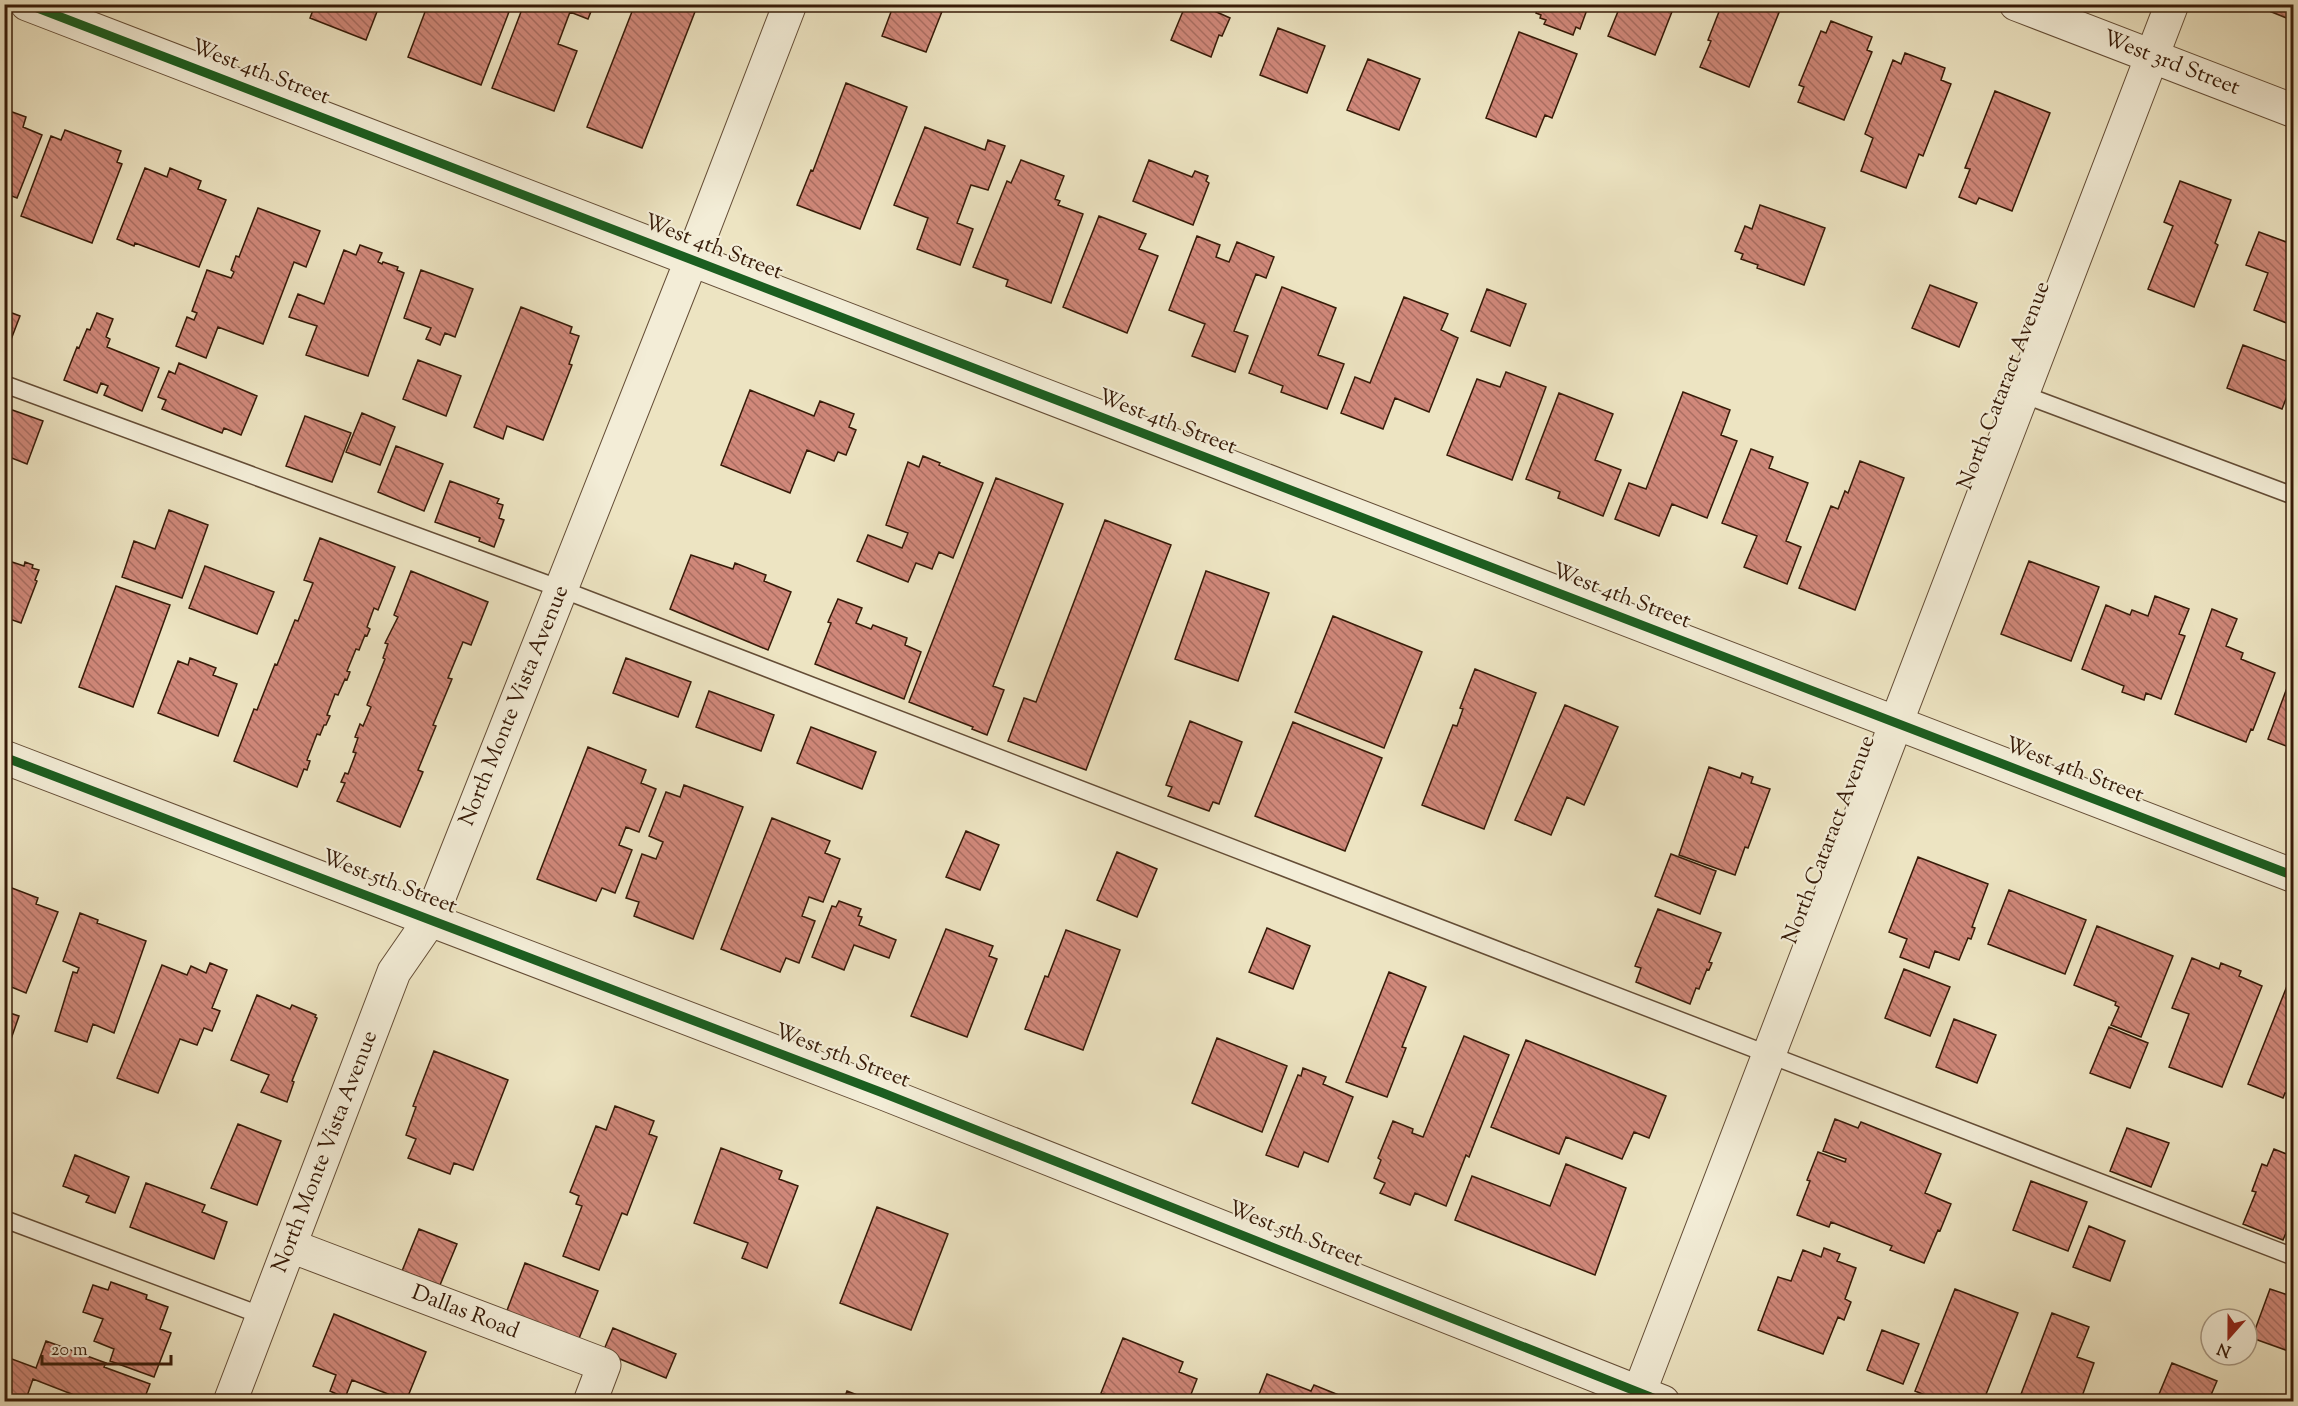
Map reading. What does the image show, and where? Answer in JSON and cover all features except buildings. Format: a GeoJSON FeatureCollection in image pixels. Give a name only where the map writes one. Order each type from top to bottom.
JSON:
{"type":"FeatureCollection","features":[{"type":"Feature","properties":{"kind":"street","name":"North Monte Vista Avenue"},"geometry":{"type":"LineString","coordinates":[[230,1401],[394,972],[430,920],[691,261],[789,4]]}},
{"type":"Feature","properties":{"kind":"street","name":"West 3rd Street"},"geometry":{"type":"LineString","coordinates":[[2016,4],[2294,111]]}},
{"type":"Feature","properties":{"kind":"street","name":"North Cataract Avenue"},"geometry":{"type":"LineString","coordinates":[[1646,1398],[1769,1055],[2172,4]]}},
{"type":"Feature","properties":{"kind":"street","name":"West 4th Street"},"geometry":{"type":"LineString","coordinates":[[30,5],[2294,876]]}},
{"type":"Feature","properties":{"kind":"street","name":"West 5th Street"},"geometry":{"type":"LineString","coordinates":[[4,757],[883,1093],[1646,1398]]}},
{"type":"Feature","properties":{"kind":"street","name":"Dallas Road"},"geometry":{"type":"LineString","coordinates":[[291,1246],[604,1365],[590,1401]]}},
{"type":"Feature","properties":{"kind":"lane"},"geometry":{"type":"LineString","coordinates":[[4,384],[561,589],[2294,1257]]}},
{"type":"Feature","properties":{"kind":"lane"},"geometry":{"type":"LineString","coordinates":[[2022,394],[2294,496]]}},
{"type":"Feature","properties":{"kind":"lane"},"geometry":{"type":"LineString","coordinates":[[4,1219],[263,1316]]}},
{"type":"Feature","properties":{"kind":"cycle path"},"geometry":{"type":"LineString","coordinates":[[27,4],[2294,876]]}},
{"type":"Feature","properties":{"kind":"cycle path"},"geometry":{"type":"LineString","coordinates":[[4,757],[883,1093],[1663,1402]]}}]}
